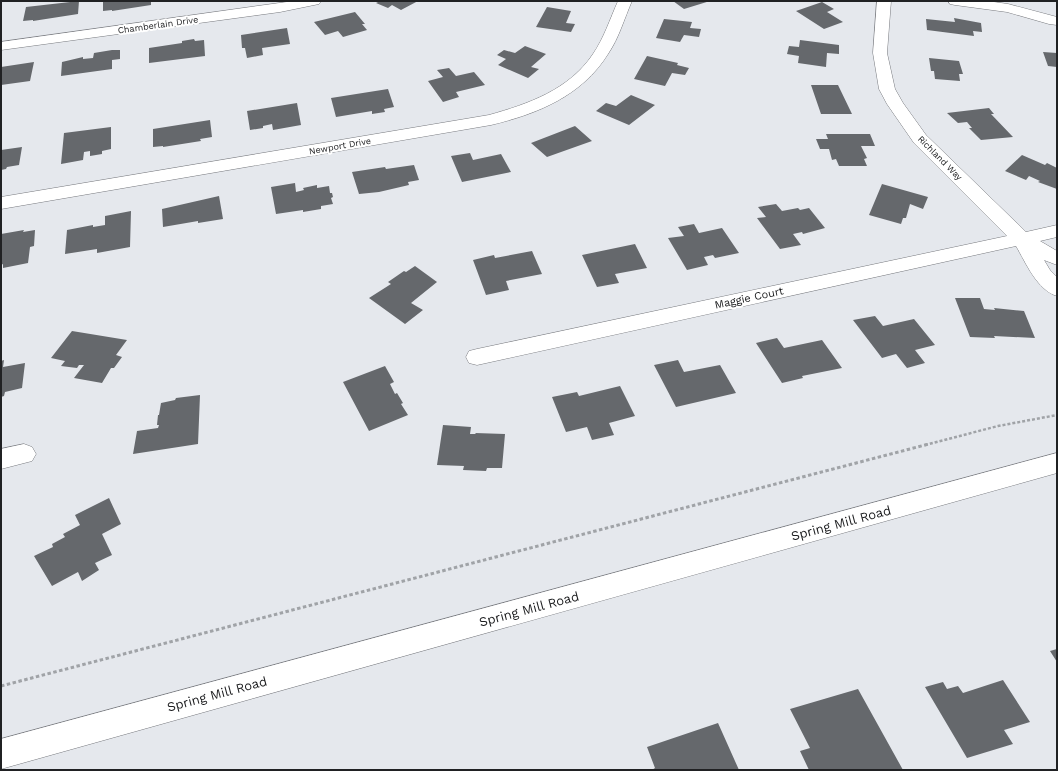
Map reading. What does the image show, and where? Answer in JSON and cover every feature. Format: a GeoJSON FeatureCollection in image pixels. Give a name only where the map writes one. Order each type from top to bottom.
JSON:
{"type":"FeatureCollection","features":[{"type":"Feature","properties":{"kind":"street","name":"Chamberlain Drive"},"geometry":{"type":"LineString","coordinates":[[1,46],[280,8],[314,1]]}},
{"type":"Feature","properties":{"kind":"street","name":"Newport Drive"},"geometry":{"type":"LineString","coordinates":[[1,203],[484,122],[522,111],[558,94],[575,84],[584,76],[592,67],[606,45],[625,1]]}},
{"type":"Feature","properties":{"kind":"street","name":"Richland Way"},"geometry":{"type":"LineString","coordinates":[[884,1],[880,53],[887,89],[894,104],[920,139],[1021,238],[1044,275],[1057,289]]}},
{"type":"Feature","properties":{"kind":"street"},"geometry":{"type":"LineString","coordinates":[[955,1],[1008,8],[1054,21]]}},
{"type":"Feature","properties":{"kind":"street","name":"Maggie Court"},"geometry":{"type":"LineString","coordinates":[[478,357],[1057,231]]}},
{"type":"Feature","properties":{"kind":"street"},"geometry":{"type":"LineString","coordinates":[[1021,238],[1057,259]]}},
{"type":"Feature","properties":{"kind":"street"},"geometry":{"type":"LineString","coordinates":[[1,459],[24,454]]}},
{"type":"Feature","properties":{"kind":"street","name":"Spring Mill Road"},"geometry":{"type":"LineString","coordinates":[[1,754],[1057,463]]}},
{"type":"Feature","properties":{"kind":"path"},"geometry":{"type":"LineString","coordinates":[[1,686],[998,426],[1057,415]]}},
{"type":"Feature","properties":{"kind":"building"},"geometry":{"type":"Polygon","coordinates":[[[79,1],[78,14],[33,21],[23,21],[26,7],[79,1]]]}},
{"type":"Feature","properties":{"kind":"building"},"geometry":{"type":"Polygon","coordinates":[[[103,1],[151,1],[151,5],[103,11],[103,1]]]}},
{"type":"Feature","properties":{"kind":"building"},"geometry":{"type":"Polygon","coordinates":[[[380,1],[418,1],[401,10],[392,5],[388,8],[376,3],[380,1]]]}},
{"type":"Feature","properties":{"kind":"building"},"geometry":{"type":"Polygon","coordinates":[[[673,1],[710,1],[684,9],[673,1]]]}},
{"type":"Feature","properties":{"kind":"building"},"geometry":{"type":"Polygon","coordinates":[[[822,2],[834,9],[827,12],[843,22],[824,29],[796,11],[822,2]]]}},
{"type":"Feature","properties":{"kind":"building"},"geometry":{"type":"Polygon","coordinates":[[[547,7],[571,11],[566,23],[575,24],[571,32],[536,27],[547,7]]]}},
{"type":"Feature","properties":{"kind":"building"},"geometry":{"type":"Polygon","coordinates":[[[355,12],[365,24],[362,24],[367,30],[343,37],[338,31],[325,35],[314,22],[355,12]]]}},
{"type":"Feature","properties":{"kind":"building"},"geometry":{"type":"Polygon","coordinates":[[[954,18],[981,23],[982,32],[973,31],[974,36],[927,30],[926,19],[955,22],[954,18]]]}},
{"type":"Feature","properties":{"kind":"building"},"geometry":{"type":"Polygon","coordinates":[[[664,19],[692,22],[690,28],[701,29],[699,37],[684,35],[680,42],[656,38],[664,19]]]}},
{"type":"Feature","properties":{"kind":"building"},"geometry":{"type":"Polygon","coordinates":[[[287,28],[290,44],[262,48],[263,55],[247,58],[245,48],[242,48],[241,35],[287,28]]]}},
{"type":"Feature","properties":{"kind":"building"},"geometry":{"type":"Polygon","coordinates":[[[194,39],[195,41],[204,40],[205,56],[149,63],[149,48],[182,43],[182,41],[194,39]]]}},
{"type":"Feature","properties":{"kind":"building"},"geometry":{"type":"Polygon","coordinates":[[[800,40],[839,45],[839,54],[827,53],[826,67],[798,63],[799,56],[787,54],[789,46],[799,47],[800,40]]]}},
{"type":"Feature","properties":{"kind":"building"},"geometry":{"type":"Polygon","coordinates":[[[525,46],[546,54],[531,67],[539,69],[528,78],[498,65],[506,59],[497,55],[504,50],[515,53],[525,46]]]}},
{"type":"Feature","properties":{"kind":"building"},"geometry":{"type":"Polygon","coordinates":[[[120,50],[120,59],[112,60],[112,69],[61,76],[62,62],[83,57],[83,59],[93,58],[94,53],[120,50]]]}},
{"type":"Feature","properties":{"kind":"building"},"geometry":{"type":"Polygon","coordinates":[[[1043,52],[1057,53],[1057,67],[1048,66],[1043,52]]]}},
{"type":"Feature","properties":{"kind":"building"},"geometry":{"type":"Polygon","coordinates":[[[647,56],[678,63],[677,65],[689,68],[685,75],[672,73],[665,86],[634,79],[647,56]]]}},
{"type":"Feature","properties":{"kind":"building"},"geometry":{"type":"Polygon","coordinates":[[[929,58],[959,61],[963,74],[959,74],[960,81],[935,79],[934,71],[931,71],[929,58]]]}},
{"type":"Feature","properties":{"kind":"building"},"geometry":{"type":"Polygon","coordinates":[[[34,62],[30,81],[1,85],[1,67],[34,62]]]}},
{"type":"Feature","properties":{"kind":"building"},"geometry":{"type":"Polygon","coordinates":[[[449,68],[456,76],[474,72],[485,85],[456,92],[459,97],[443,102],[428,81],[443,77],[437,70],[449,68]]]}},
{"type":"Feature","properties":{"kind":"building"},"geometry":{"type":"Polygon","coordinates":[[[811,85],[838,85],[852,114],[821,114],[811,85]]]}},
{"type":"Feature","properties":{"kind":"building"},"geometry":{"type":"Polygon","coordinates":[[[388,89],[394,107],[384,109],[385,112],[372,114],[372,111],[336,117],[331,98],[388,89]]]}},
{"type":"Feature","properties":{"kind":"building"},"geometry":{"type":"Polygon","coordinates":[[[631,95],[655,105],[629,125],[596,111],[606,103],[616,106],[631,95]]]}},
{"type":"Feature","properties":{"kind":"building"},"geometry":{"type":"Polygon","coordinates":[[[297,103],[301,125],[273,130],[272,124],[263,126],[263,128],[250,130],[247,111],[297,103]]]}},
{"type":"Feature","properties":{"kind":"building"},"geometry":{"type":"Polygon","coordinates":[[[989,108],[994,114],[991,114],[1013,137],[981,140],[969,128],[972,128],[967,122],[958,123],[947,113],[989,108]]]}},
{"type":"Feature","properties":{"kind":"building"},"geometry":{"type":"Polygon","coordinates":[[[210,120],[212,137],[200,139],[201,141],[163,147],[153,147],[153,129],[210,120]]]}},
{"type":"Feature","properties":{"kind":"building"},"geometry":{"type":"Polygon","coordinates":[[[575,126],[592,141],[547,157],[531,143],[575,126]]]}},
{"type":"Feature","properties":{"kind":"building"},"geometry":{"type":"Polygon","coordinates":[[[111,127],[111,149],[102,151],[102,154],[90,156],[90,151],[84,152],[83,160],[61,164],[64,133],[111,127]]]}},
{"type":"Feature","properties":{"kind":"building"},"geometry":{"type":"Polygon","coordinates":[[[826,134],[870,134],[875,146],[861,146],[867,158],[864,159],[867,166],[839,166],[836,159],[832,160],[829,149],[820,149],[816,139],[828,139],[826,134]]]}},
{"type":"Feature","properties":{"kind":"building"},"geometry":{"type":"Polygon","coordinates":[[[22,147],[19,165],[7,167],[6,169],[1,170],[1,150],[22,147]]]}},
{"type":"Feature","properties":{"kind":"building"},"geometry":{"type":"Polygon","coordinates":[[[470,153],[473,160],[501,154],[511,172],[462,182],[451,156],[470,153]]]}},
{"type":"Feature","properties":{"kind":"building"},"geometry":{"type":"Polygon","coordinates":[[[1022,155],[1045,165],[1047,163],[1057,168],[1057,189],[1038,182],[1040,181],[1029,176],[1026,180],[1005,171],[1022,155]]]}},
{"type":"Feature","properties":{"kind":"building"},"geometry":{"type":"Polygon","coordinates":[[[414,165],[419,180],[408,182],[409,185],[379,192],[359,194],[352,172],[385,167],[386,169],[414,165]]]}},
{"type":"Feature","properties":{"kind":"building"},"geometry":{"type":"Polygon","coordinates":[[[295,183],[296,192],[304,190],[303,188],[317,185],[317,188],[329,186],[330,193],[332,193],[333,197],[331,198],[333,204],[321,206],[321,209],[276,214],[271,187],[295,183]]]}},
{"type":"Feature","properties":{"kind":"building"},"geometry":{"type":"Polygon","coordinates":[[[882,184],[928,197],[923,209],[910,204],[906,218],[903,218],[901,224],[869,215],[882,184]]]}},
{"type":"Feature","properties":{"kind":"building"},"geometry":{"type":"Polygon","coordinates":[[[219,196],[223,219],[198,223],[198,221],[163,227],[162,209],[219,196]]]}},
{"type":"Feature","properties":{"kind":"building"},"geometry":{"type":"Polygon","coordinates":[[[776,204],[782,211],[798,208],[800,210],[809,208],[825,228],[803,234],[802,232],[793,234],[801,245],[780,249],[757,218],[766,217],[758,207],[776,204]]]}},
{"type":"Feature","properties":{"kind":"building"},"geometry":{"type":"Polygon","coordinates":[[[131,211],[130,247],[97,253],[97,249],[65,254],[67,230],[93,225],[93,227],[105,225],[105,216],[131,211]]]}},
{"type":"Feature","properties":{"kind":"building"},"geometry":{"type":"Polygon","coordinates":[[[694,224],[699,233],[722,228],[739,253],[715,258],[713,255],[704,257],[708,265],[687,270],[668,238],[684,236],[678,227],[694,224]]]}},
{"type":"Feature","properties":{"kind":"building"},"geometry":{"type":"Polygon","coordinates":[[[24,230],[23,232],[35,230],[34,246],[30,247],[28,263],[3,268],[3,264],[1,265],[1,234],[24,230]]]}},
{"type":"Feature","properties":{"kind":"building"},"geometry":{"type":"Polygon","coordinates":[[[635,244],[647,268],[615,274],[619,283],[597,287],[582,255],[635,244]]]}},
{"type":"Feature","properties":{"kind":"building"},"geometry":{"type":"Polygon","coordinates":[[[532,251],[542,274],[506,281],[509,290],[486,295],[473,260],[494,255],[495,258],[532,251]]]}},
{"type":"Feature","properties":{"kind":"building"},"geometry":{"type":"Polygon","coordinates":[[[415,266],[437,282],[411,303],[423,310],[405,324],[369,298],[391,284],[388,282],[404,271],[406,272],[415,266]]]}},
{"type":"Feature","properties":{"kind":"building"},"geometry":{"type":"Polygon","coordinates":[[[955,298],[980,298],[984,309],[995,310],[994,308],[1024,311],[1035,338],[994,336],[995,338],[970,337],[955,298]]]}},
{"type":"Feature","properties":{"kind":"building"},"geometry":{"type":"Polygon","coordinates":[[[875,316],[883,326],[914,319],[935,345],[915,350],[925,363],[907,368],[896,354],[882,358],[853,320],[875,316]]]}},
{"type":"Feature","properties":{"kind":"building"},"geometry":{"type":"Polygon","coordinates":[[[72,331],[127,340],[116,355],[122,357],[114,368],[111,368],[102,383],[74,378],[84,365],[79,365],[77,368],[61,366],[65,361],[51,358],[72,331]]]}},
{"type":"Feature","properties":{"kind":"building"},"geometry":{"type":"Polygon","coordinates":[[[777,338],[784,348],[822,340],[842,368],[802,376],[803,378],[782,383],[756,343],[777,338]]]}},
{"type":"Feature","properties":{"kind":"building"},"geometry":{"type":"Polygon","coordinates":[[[4,360],[3,367],[25,363],[22,388],[5,392],[4,396],[1,397],[1,361],[4,360]]]}},
{"type":"Feature","properties":{"kind":"building"},"geometry":{"type":"Polygon","coordinates":[[[678,360],[684,372],[720,365],[736,393],[676,407],[654,365],[678,360]]]}},
{"type":"Feature","properties":{"kind":"building"},"geometry":{"type":"Polygon","coordinates":[[[385,366],[394,382],[390,384],[395,394],[397,393],[403,403],[401,404],[408,415],[369,431],[343,382],[385,366]]]}},
{"type":"Feature","properties":{"kind":"building"},"geometry":{"type":"Polygon","coordinates":[[[620,386],[635,416],[609,423],[614,435],[592,440],[587,427],[566,432],[552,397],[577,392],[579,396],[620,386]]]}},
{"type":"Feature","properties":{"kind":"building"},"geometry":{"type":"Polygon","coordinates":[[[200,395],[198,444],[133,454],[137,431],[158,428],[158,415],[161,403],[175,400],[176,398],[200,395]]]}},
{"type":"Feature","properties":{"kind":"building"},"geometry":{"type":"Polygon","coordinates":[[[443,425],[471,427],[470,434],[505,434],[502,468],[487,468],[486,471],[463,470],[464,466],[437,465],[443,425]]]}},
{"type":"Feature","properties":{"kind":"building"},"geometry":{"type":"Polygon","coordinates":[[[109,498],[121,524],[102,534],[112,555],[95,563],[99,570],[82,581],[78,572],[52,586],[34,556],[53,547],[52,544],[65,537],[63,534],[80,525],[75,515],[109,498]]]}},
{"type":"Feature","properties":{"kind":"building"},"geometry":{"type":"Polygon","coordinates":[[[1057,649],[1057,662],[1050,651],[1057,649]]]}},
{"type":"Feature","properties":{"kind":"building"},"geometry":{"type":"Polygon","coordinates":[[[1003,680],[1030,722],[1004,730],[1013,744],[967,758],[925,687],[943,682],[947,689],[958,686],[963,693],[1003,680]]]}},
{"type":"Feature","properties":{"kind":"building"},"geometry":{"type":"Polygon","coordinates":[[[858,689],[903,770],[809,770],[800,751],[810,748],[790,709],[858,689]]]}},
{"type":"Feature","properties":{"kind":"building"},"geometry":{"type":"Polygon","coordinates":[[[718,723],[739,770],[652,770],[655,768],[647,747],[718,723]]]}}]}
